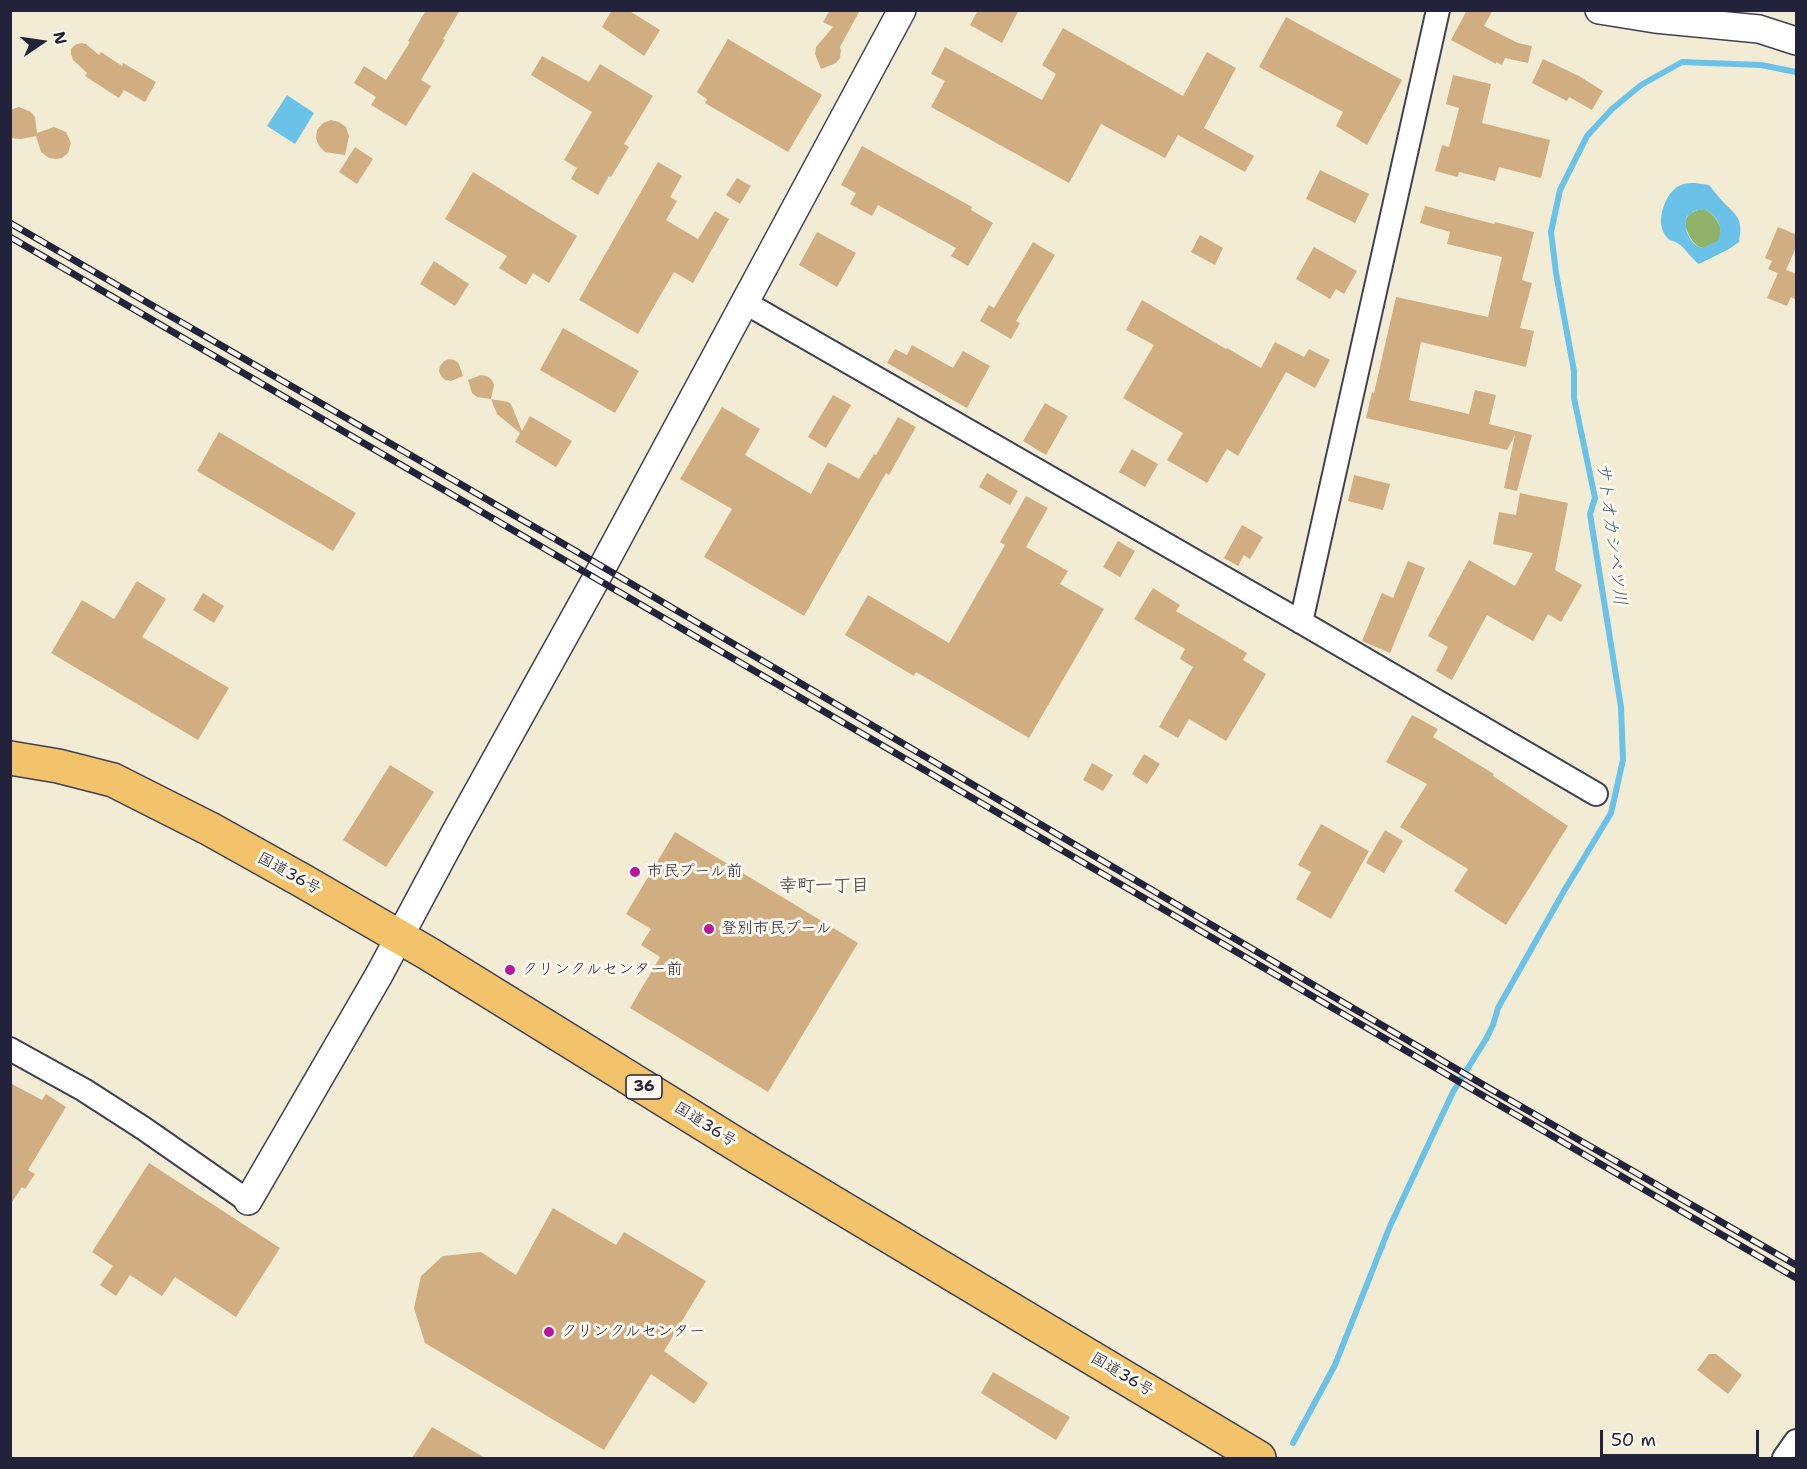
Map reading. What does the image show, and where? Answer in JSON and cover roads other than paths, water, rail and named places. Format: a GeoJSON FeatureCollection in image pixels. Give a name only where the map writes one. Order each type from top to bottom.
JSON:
{"type":"FeatureCollection","features":[{"type":"Feature","properties":{"kind":"highway","name":"国道36号"},"geometry":{"type":"LineString","coordinates":[[10,758],[58,766],[112,780],[210,829],[399,936],[741,1148],[1259,1458]]}},
{"type":"Feature","properties":{"kind":"street"},"geometry":{"type":"LineString","coordinates":[[10,1049],[94,1096],[248,1201],[373,986],[596,579],[902,10]]}},
{"type":"Feature","properties":{"kind":"street"},"geometry":{"type":"LineString","coordinates":[[1301,622],[1438,10]]}},
{"type":"Feature","properties":{"kind":"street"},"geometry":{"type":"LineString","coordinates":[[1599,10],[1655,19],[1759,28],[1797,41]]}},
{"type":"Feature","properties":{"kind":"street"},"geometry":{"type":"LineString","coordinates":[[744,302],[1596,794]]}},
{"type":"Feature","properties":{"kind":"street"},"geometry":{"type":"LineString","coordinates":[[1784,1458],[1797,1441]]}},
{"type":"Feature","properties":{"kind":"water"},"geometry":{"type":"Polygon","coordinates":[[[287,95],[314,113],[295,144],[267,126],[287,95]]]}},
{"type":"Feature","properties":{"kind":"water"},"geometry":{"type":"Polygon","coordinates":[[[1683,184],[1709,185],[1737,216],[1740,224],[1739,242],[1699,264],[1682,246],[1669,240],[1661,223],[1665,204],[1672,192],[1683,184]],[[1705,209],[1693,211],[1687,216],[1687,230],[1690,239],[1702,248],[1718,241],[1720,236],[1719,223],[1705,209]]]}},
{"type":"Feature","properties":{"kind":"waterway","name":"サトオカシベツ川"},"geometry":{"type":"LineString","coordinates":[[1293,1443],[1335,1365],[1390,1226],[1453,1092],[1486,1039],[1498,1008],[1611,813],[1623,760],[1621,707],[1590,514],[1595,498],[1574,398],[1574,371],[1551,232],[1560,190],[1587,136],[1612,109],[1641,85],[1682,62],[1761,65],[1796,72]]}},
{"type":"Feature","properties":{"kind":"railway"},"geometry":{"type":"LineString","coordinates":[[10,223],[562,543],[1482,1084],[1796,1265]]}},
{"type":"Feature","properties":{"kind":"railway"},"geometry":{"type":"LineString","coordinates":[[10,237],[1796,1278]]}},
{"type":"Feature","properties":{"kind":"place","name":"市民プール前"},"geometry":{"type":"Point","coordinates":[635,872]}},
{"type":"Feature","properties":{"kind":"place","name":"登別市民プール"},"geometry":{"type":"Point","coordinates":[709,929]}},
{"type":"Feature","properties":{"kind":"place","name":"クリンクルセンター前"},"geometry":{"type":"Point","coordinates":[510,970]}},
{"type":"Feature","properties":{"kind":"place","name":"クリンクルセンター"},"geometry":{"type":"Point","coordinates":[549,1332]}},
{"type":"Feature","properties":{"kind":"district","name":"幸町一丁目"},"geometry":{"type":"Point","coordinates":[824,886]}}]}
